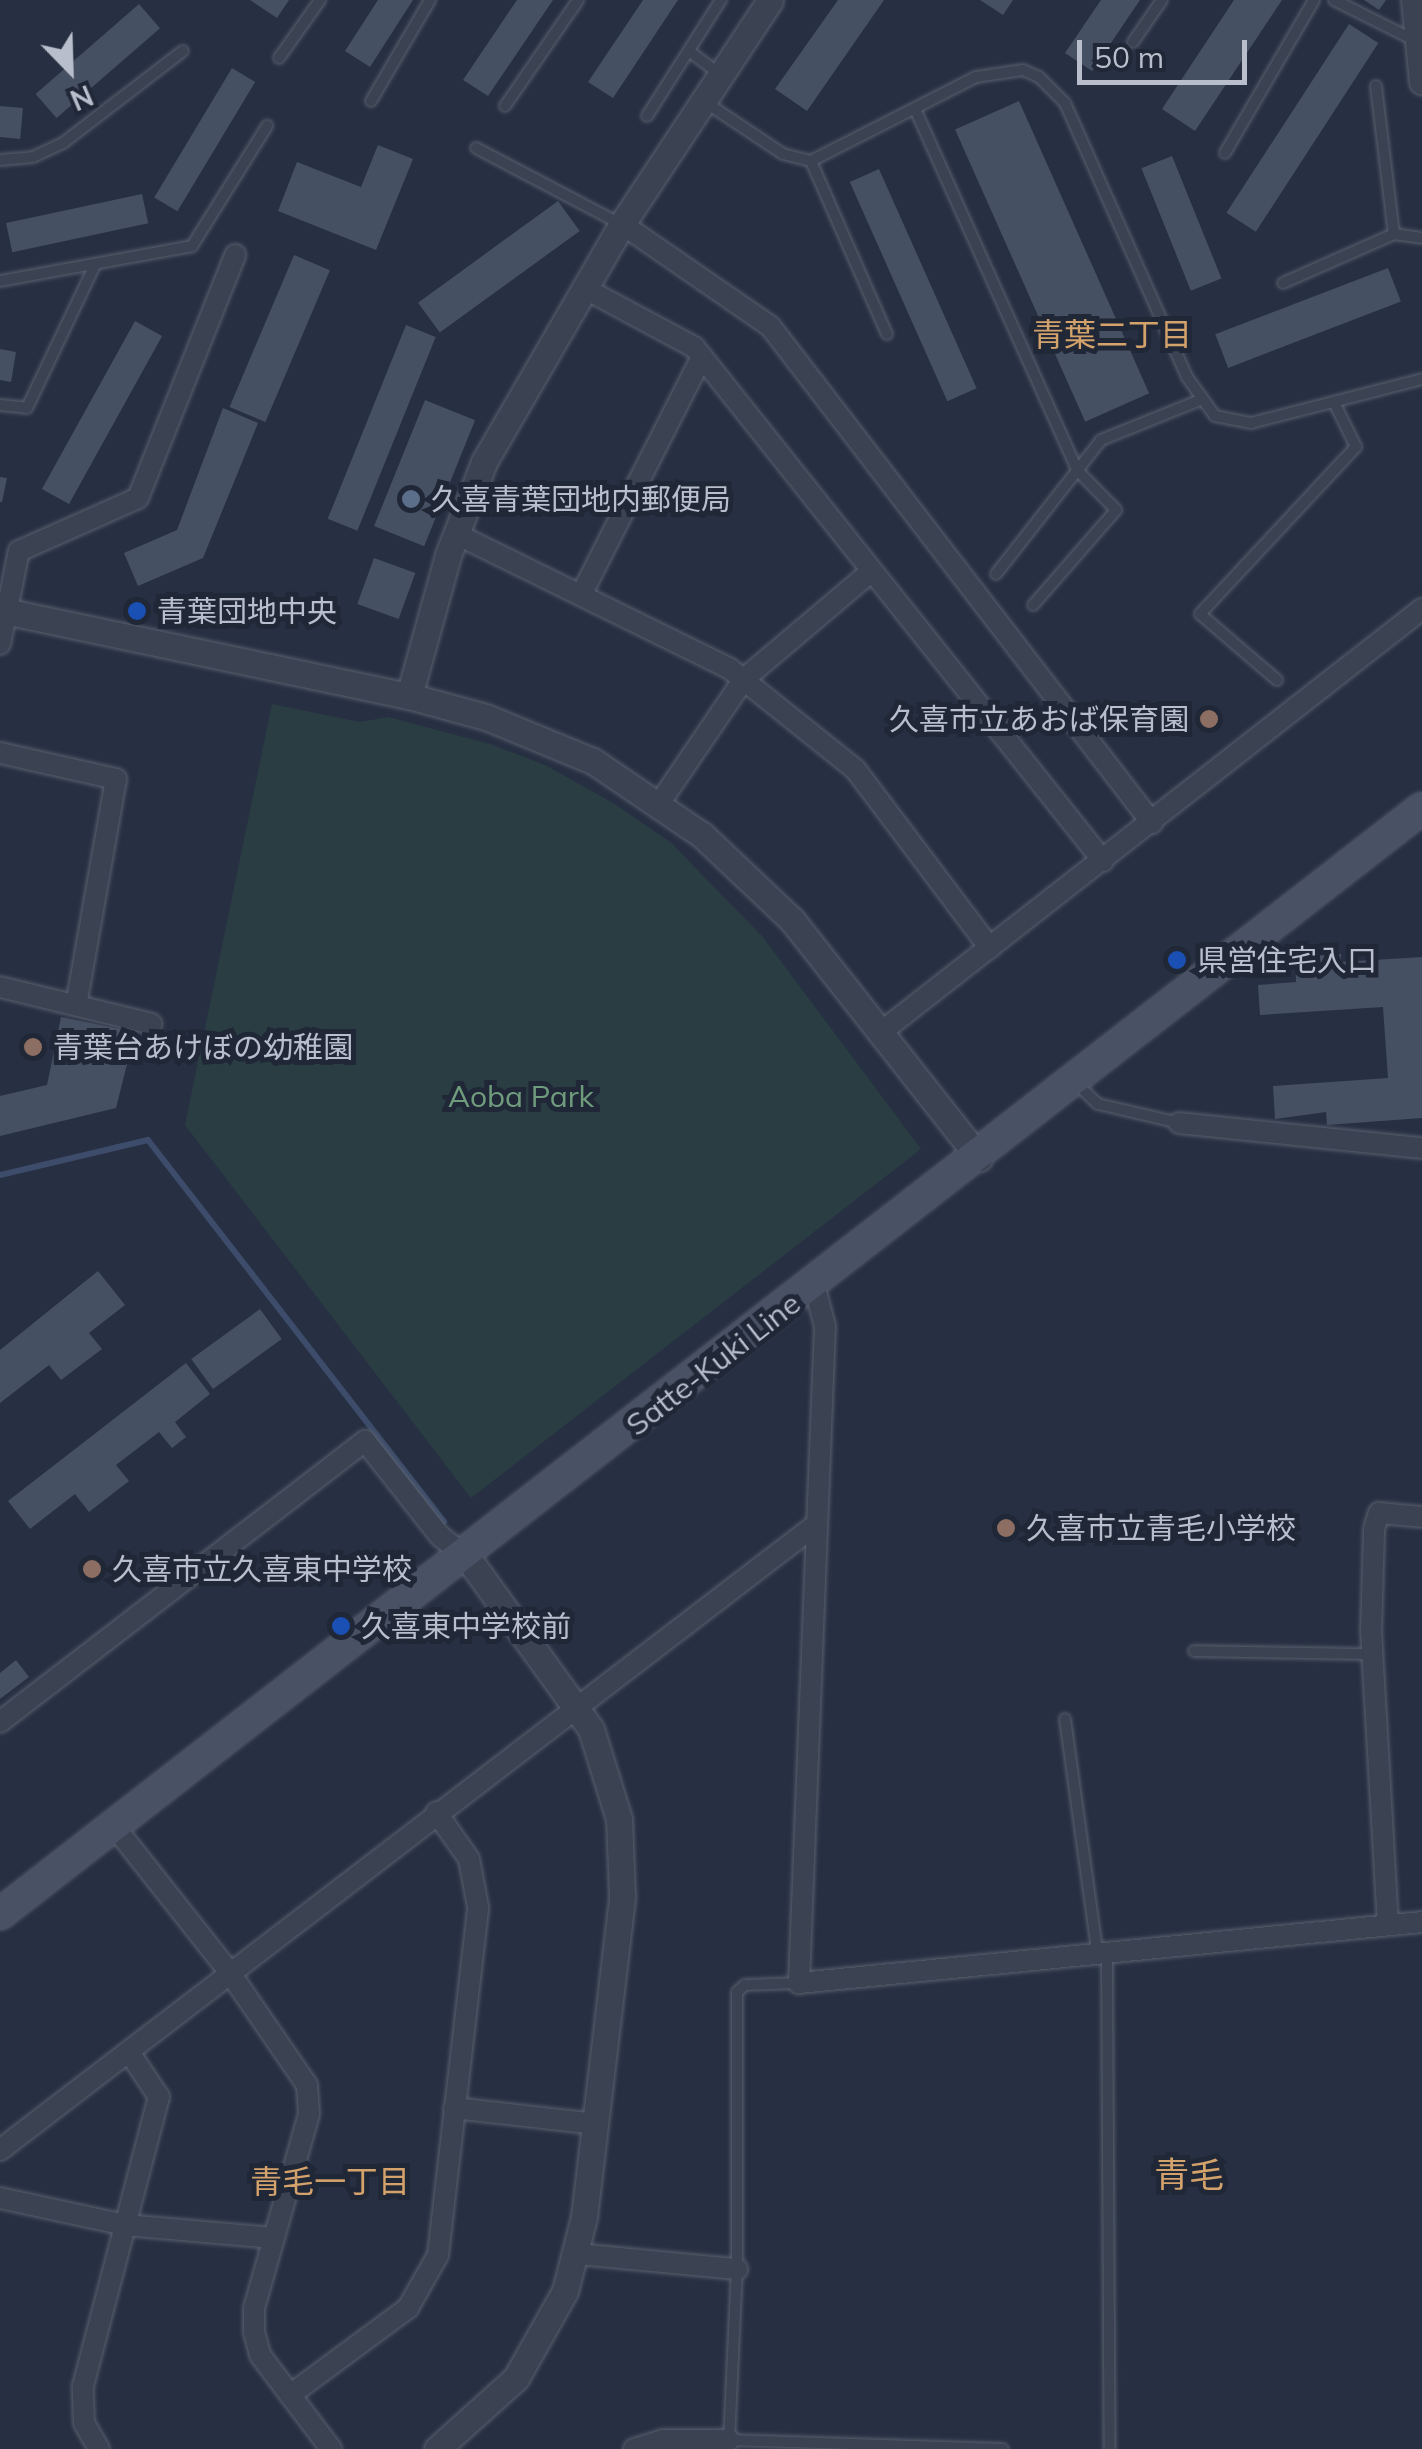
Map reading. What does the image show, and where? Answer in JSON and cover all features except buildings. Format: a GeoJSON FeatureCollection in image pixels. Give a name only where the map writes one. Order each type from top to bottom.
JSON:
{"type":"FeatureCollection","features":[{"type":"Feature","properties":{"kind":"main road","name":"Satte-Kuki Line"},"geometry":{"type":"LineString","coordinates":[[0,1914],[980,1158],[1422,808]]}},
{"type":"Feature","properties":{"kind":"street"},"geometry":{"type":"LineString","coordinates":[[409,696],[456,534],[492,448],[622,224],[770,0]]}},
{"type":"Feature","properties":{"kind":"street"},"geometry":{"type":"LineString","coordinates":[[1414,0],[1422,82]]}},
{"type":"Feature","properties":{"kind":"street"},"geometry":{"type":"LineString","coordinates":[[622,224],[770,326],[1152,823]]}},
{"type":"Feature","properties":{"kind":"street"},"geometry":{"type":"LineString","coordinates":[[0,644],[10,549],[138,498],[234,255]]}},
{"type":"Feature","properties":{"kind":"street"},"geometry":{"type":"LineString","coordinates":[[584,288],[702,357],[1103,861]]}},
{"type":"Feature","properties":{"kind":"street"},"geometry":{"type":"LineString","coordinates":[[582,595],[702,357]]}},
{"type":"Feature","properties":{"kind":"street"},"geometry":{"type":"LineString","coordinates":[[456,534],[744,679],[855,769],[990,948]]}},
{"type":"Feature","properties":{"kind":"street"},"geometry":{"type":"LineString","coordinates":[[659,804],[744,679],[872,571]]}},
{"type":"Feature","properties":{"kind":"street"},"geometry":{"type":"LineString","coordinates":[[880,1033],[1422,609]]}},
{"type":"Feature","properties":{"kind":"street"},"geometry":{"type":"LineString","coordinates":[[4,611],[409,696],[544,737],[659,804],[792,920],[980,1158]]}},
{"type":"Feature","properties":{"kind":"street"},"geometry":{"type":"LineString","coordinates":[[0,753],[116,778],[76,1005]]}},
{"type":"Feature","properties":{"kind":"street"},"geometry":{"type":"LineString","coordinates":[[0,986],[152,1024]]}},
{"type":"Feature","properties":{"kind":"street"},"geometry":{"type":"LineString","coordinates":[[1179,1122],[1422,1148]]}},
{"type":"Feature","properties":{"kind":"street"},"geometry":{"type":"LineString","coordinates":[[814,1285],[825,1326],[814,1526],[799,1983],[1102,1957],[1422,1922]]}},
{"type":"Feature","properties":{"kind":"street"},"geometry":{"type":"LineString","coordinates":[[0,1722],[366,1441],[440,1536],[466,1556],[578,1705],[610,1782],[623,1859],[596,2124],[577,2254],[542,2338],[516,2378],[438,2449]]}},
{"type":"Feature","properties":{"kind":"street"},"geometry":{"type":"LineString","coordinates":[[1388,1925],[1372,1654],[1376,1517],[1422,1516]]}},
{"type":"Feature","properties":{"kind":"street"},"geometry":{"type":"LineString","coordinates":[[0,2150],[814,1526]]}},
{"type":"Feature","properties":{"kind":"street"},"geometry":{"type":"LineString","coordinates":[[290,2395],[408,2308],[428,2282],[438,2255],[478,1906],[469,1858],[436,1812]]}},
{"type":"Feature","properties":{"kind":"street"},"geometry":{"type":"LineString","coordinates":[[114,1826],[230,1973],[307,2085],[309,2114],[273,2238],[254,2332],[260,2355],[331,2449]]}},
{"type":"Feature","properties":{"kind":"street"},"geometry":{"type":"LineString","coordinates":[[98,2449],[84,2423],[83,2386],[159,2097],[129,2052]]}},
{"type":"Feature","properties":{"kind":"street"},"geometry":{"type":"LineString","coordinates":[[454,2108],[596,2124]]}},
{"type":"Feature","properties":{"kind":"street"},"geometry":{"type":"LineString","coordinates":[[0,2198],[124,2224],[273,2238]]}},
{"type":"Feature","properties":{"kind":"street"},"geometry":{"type":"LineString","coordinates":[[577,2254],[737,2270]]}},
{"type":"Feature","properties":{"kind":"street"},"geometry":{"type":"LineString","coordinates":[[634,2449],[663,2440],[728,2445]]}},
{"type":"Feature","properties":{"kind":"lane"},"geometry":{"type":"LineString","coordinates":[[279,58],[320,0]]}},
{"type":"Feature","properties":{"kind":"lane"},"geometry":{"type":"LineString","coordinates":[[371,100],[430,0]]}},
{"type":"Feature","properties":{"kind":"lane"},"geometry":{"type":"LineString","coordinates":[[505,106],[578,0]]}},
{"type":"Feature","properties":{"kind":"lane"},"geometry":{"type":"LineString","coordinates":[[646,116],[721,0]]}},
{"type":"Feature","properties":{"kind":"lane"},"geometry":{"type":"LineString","coordinates":[[1133,42],[1162,0]]}},
{"type":"Feature","properties":{"kind":"lane"},"geometry":{"type":"LineString","coordinates":[[1225,153],[1314,0]]}},
{"type":"Feature","properties":{"kind":"lane"},"geometry":{"type":"LineString","coordinates":[[1334,0],[1419,43]]}},
{"type":"Feature","properties":{"kind":"lane"},"geometry":{"type":"LineString","coordinates":[[688,50],[721,75]]}},
{"type":"Feature","properties":{"kind":"lane"},"geometry":{"type":"LineString","coordinates":[[0,160],[33,157],[63,142],[183,51]]}},
{"type":"Feature","properties":{"kind":"lane"},"geometry":{"type":"LineString","coordinates":[[704,102],[783,154],[811,160],[998,71],[1023,70],[1054,88],[1200,400],[1215,416],[1252,423],[1422,378]]}},
{"type":"Feature","properties":{"kind":"lane"},"geometry":{"type":"LineString","coordinates":[[1376,86],[1394,234]]}},
{"type":"Feature","properties":{"kind":"lane"},"geometry":{"type":"LineString","coordinates":[[914,109],[1078,470],[1116,510],[1033,606]]}},
{"type":"Feature","properties":{"kind":"lane"},"geometry":{"type":"LineString","coordinates":[[0,281],[192,246],[267,126]]}},
{"type":"Feature","properties":{"kind":"lane"},"geometry":{"type":"LineString","coordinates":[[476,148],[622,224]]}},
{"type":"Feature","properties":{"kind":"lane"},"geometry":{"type":"LineString","coordinates":[[811,160],[887,334]]}},
{"type":"Feature","properties":{"kind":"lane"},"geometry":{"type":"LineString","coordinates":[[1284,283],[1394,234],[1422,238]]}},
{"type":"Feature","properties":{"kind":"lane"},"geometry":{"type":"LineString","coordinates":[[0,405],[27,408],[95,265]]}},
{"type":"Feature","properties":{"kind":"lane"},"geometry":{"type":"LineString","coordinates":[[996,574],[1101,440],[1200,400]]}},
{"type":"Feature","properties":{"kind":"lane"},"geometry":{"type":"LineString","coordinates":[[1277,680],[1200,614],[1356,446],[1334,402]]}},
{"type":"Feature","properties":{"kind":"lane"},"geometry":{"type":"LineString","coordinates":[[1074,1082],[1098,1104],[1179,1122]]}},
{"type":"Feature","properties":{"kind":"lane"},"geometry":{"type":"LineString","coordinates":[[1194,1651],[1372,1654]]}},
{"type":"Feature","properties":{"kind":"lane"},"geometry":{"type":"LineString","coordinates":[[1065,1719],[1102,1957],[1110,2449]]}},
{"type":"Feature","properties":{"kind":"lane"},"geometry":{"type":"LineString","coordinates":[[799,1983],[745,1985],[738,1992],[737,2270],[728,2445],[1003,2449]]}},
{"type":"Feature","properties":{"kind":"green space","name":"Aoba Park"},"geometry":{"type":"Polygon","coordinates":[[[272,704],[360,722],[388,717],[490,744],[545,765],[613,803],[670,842],[762,936],[921,1149],[471,1498],[185,1125],[272,704]]]}},
{"type":"Feature","properties":{"kind":"waterway"},"geometry":{"type":"LineString","coordinates":[[0,1175],[148,1140],[444,1522]]}},
{"type":"Feature","properties":{"kind":"place","name":"久喜青葉団地内郵便局"},"geometry":{"type":"Point","coordinates":[411,499]}},
{"type":"Feature","properties":{"kind":"place","name":"青葉団地中央"},"geometry":{"type":"Point","coordinates":[137,611]}},
{"type":"Feature","properties":{"kind":"place","name":"久喜市立あおば保育園"},"geometry":{"type":"Point","coordinates":[1209,719]}},
{"type":"Feature","properties":{"kind":"place","name":"県営住宅入口"},"geometry":{"type":"Point","coordinates":[1177,960]}},
{"type":"Feature","properties":{"kind":"place","name":"青葉台あけぼの幼稚園"},"geometry":{"type":"Point","coordinates":[33,1047]}},
{"type":"Feature","properties":{"kind":"place","name":"久喜市立青毛小学校"},"geometry":{"type":"Point","coordinates":[1006,1528]}},
{"type":"Feature","properties":{"kind":"place","name":"久喜市立久喜東中学校"},"geometry":{"type":"Point","coordinates":[92,1569]}},
{"type":"Feature","properties":{"kind":"place","name":"久喜東中学校前"},"geometry":{"type":"Point","coordinates":[341,1626]}},
{"type":"Feature","properties":{"kind":"district","name":"青葉二丁目"},"geometry":{"type":"Point","coordinates":[1112,334]}},
{"type":"Feature","properties":{"kind":"district","name":"青毛"},"geometry":{"type":"Point","coordinates":[1189,2174]}},
{"type":"Feature","properties":{"kind":"district","name":"青毛一丁目"},"geometry":{"type":"Point","coordinates":[330,2181]}}]}
